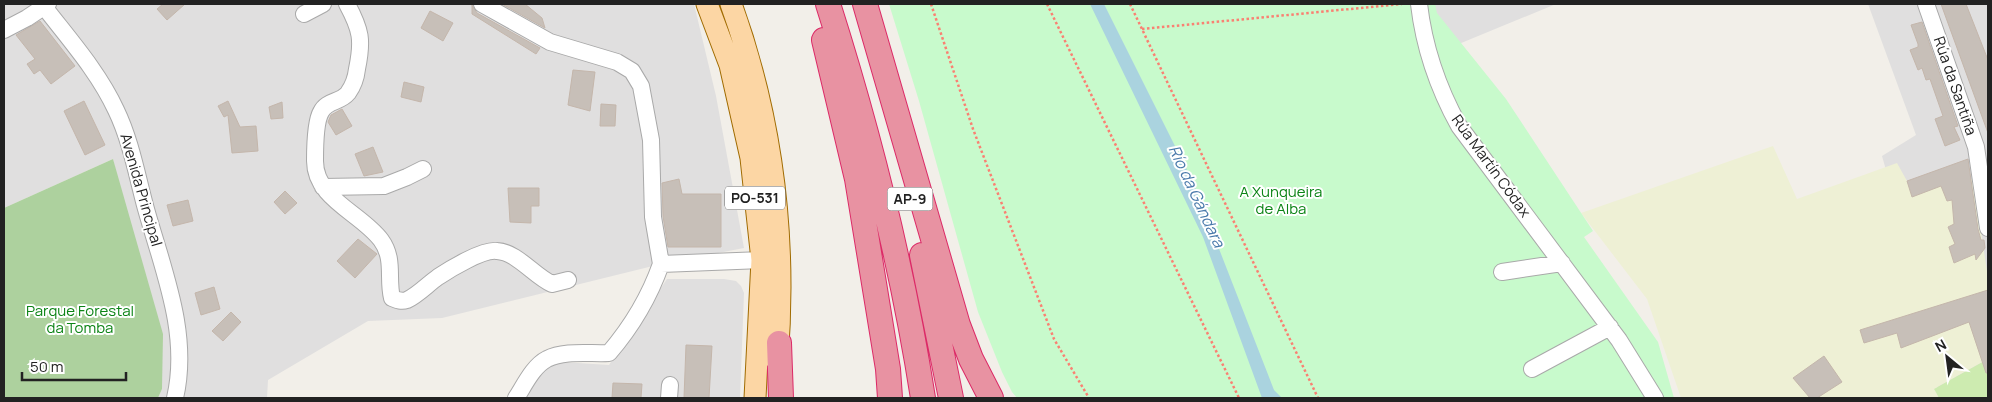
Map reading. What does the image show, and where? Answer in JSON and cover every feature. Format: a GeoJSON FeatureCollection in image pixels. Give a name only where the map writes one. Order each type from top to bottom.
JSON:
{"type":"FeatureCollection","features":[{"type":"Feature","properties":{"kind":"highway"},"geometry":{"type":"LineString","coordinates":[[816,4],[857,179],[888,369],[890,398]]}},
{"type":"Feature","properties":{"kind":"highway","name":"AP-9"},"geometry":{"type":"LineString","coordinates":[[828,4],[857,94],[892,234],[914,338],[923,398]]}},
{"type":"Feature","properties":{"kind":"highway","name":"AP-9"},"geometry":{"type":"LineString","coordinates":[[853,4],[909,197],[951,398]]}},
{"type":"Feature","properties":{"kind":"highway"},"geometry":{"type":"LineString","coordinates":[[865,4],[958,325],[971,359],[991,398]]}},
{"type":"Feature","properties":{"kind":"highway"},"geometry":{"type":"LineString","coordinates":[[779,343],[781,398]]}},
{"type":"Feature","properties":{"kind":"main road","name":"PO-531"},"geometry":{"type":"LineString","coordinates":[[707,4],[730,65],[751,158],[762,260],[755,398]]}},
{"type":"Feature","properties":{"kind":"main road","name":"PO-531"},"geometry":{"type":"LineString","coordinates":[[731,4],[747,48],[774,169],[779,215],[779,343],[774,398]]}},
{"type":"Feature","properties":{"kind":"street"},"geometry":{"type":"LineString","coordinates":[[304,14],[323,4]]}},
{"type":"Feature","properties":{"kind":"street"},"geometry":{"type":"LineString","coordinates":[[347,4],[360,32],[362,46],[355,80],[347,94],[340,100],[329,102],[320,112],[315,164],[323,187],[381,240],[391,262],[392,298],[400,301],[408,299],[440,276],[485,252],[497,250],[509,254],[539,278],[552,284],[568,280]]}},
{"type":"Feature","properties":{"kind":"street"},"geometry":{"type":"LineString","coordinates":[[482,4],[550,42],[617,62],[632,71],[641,86],[651,140],[653,218],[661,264],[651,294],[621,339],[609,353],[560,354],[546,359],[537,367],[516,398]]}},
{"type":"Feature","properties":{"kind":"street","name":"Rúa Martín Códax"},"geometry":{"type":"LineString","coordinates":[[1419,4],[1433,69],[1446,102],[1460,126],[1610,327],[1655,398]]}},
{"type":"Feature","properties":{"kind":"street","name":"Rúa da Santiña"},"geometry":{"type":"LineString","coordinates":[[1926,4],[1982,145],[1988,228]]}},
{"type":"Feature","properties":{"kind":"street"},"geometry":{"type":"LineString","coordinates":[[4,30],[28,18],[45,5]]}},
{"type":"Feature","properties":{"kind":"street","name":"Avenida Principal"},"geometry":{"type":"LineString","coordinates":[[45,5],[107,93],[127,140],[174,310],[180,339],[181,375],[175,398]]}},
{"type":"Feature","properties":{"kind":"street"},"geometry":{"type":"LineString","coordinates":[[323,187],[384,186],[423,168]]}},
{"type":"Feature","properties":{"kind":"street"},"geometry":{"type":"LineString","coordinates":[[661,264],[762,260]]}},
{"type":"Feature","properties":{"kind":"street"},"geometry":{"type":"LineString","coordinates":[[1502,272],[1562,264]]}},
{"type":"Feature","properties":{"kind":"street"},"geometry":{"type":"LineString","coordinates":[[1532,369],[1610,327]]}},
{"type":"Feature","properties":{"kind":"path"},"geometry":{"type":"LineString","coordinates":[[931,4],[973,129],[1054,339],[1089,398]]}},
{"type":"Feature","properties":{"kind":"path"},"geometry":{"type":"LineString","coordinates":[[1047,4],[1098,104],[1239,398]]}},
{"type":"Feature","properties":{"kind":"path"},"geometry":{"type":"LineString","coordinates":[[1130,4],[1318,398]]}},
{"type":"Feature","properties":{"kind":"path"},"geometry":{"type":"LineString","coordinates":[[1142,29],[1402,4]]}},
{"type":"Feature","properties":{"kind":"shaded area"},"geometry":{"type":"Polygon","coordinates":[[[4,4],[694,4],[716,96],[744,248],[661,264],[442,318],[368,321],[268,380],[267,398],[158,398],[162,389],[113,159],[4,208],[4,4]]]}},
{"type":"Feature","properties":{"kind":"shaded area"},"geometry":{"type":"Polygon","coordinates":[[[1419,4],[1556,4],[1420,60],[1419,4]]]}},
{"type":"Feature","properties":{"kind":"shaded area"},"geometry":{"type":"Polygon","coordinates":[[[1868,4],[1988,4],[1988,398],[1939,398],[1915,272],[1882,156],[1916,135],[1868,4]]]}},
{"type":"Feature","properties":{"kind":"shaded area"},"geometry":{"type":"Polygon","coordinates":[[[667,279],[724,279],[736,281],[741,286],[744,293],[740,398],[522,398],[546,365],[562,362],[609,365],[667,279]]]}},
{"type":"Feature","properties":{"kind":"green space","name":"A Xunqueira de Alba"},"geometry":{"type":"Polygon","coordinates":[[[889,4],[1435,4],[1437,13],[1506,99],[1593,231],[1584,237],[1658,342],[1674,398],[1017,398],[1002,372],[978,312],[919,101],[889,4]]]}},
{"type":"Feature","properties":{"kind":"green space"},"geometry":{"type":"Polygon","coordinates":[[[1773,146],[1797,199],[1897,163],[1907,181],[1912,196],[1953,182],[1973,179],[1988,278],[1988,359],[1934,389],[1939,398],[1681,398],[1647,299],[1581,213],[1773,146]]]}},
{"type":"Feature","properties":{"kind":"green space","name":"Parque Forestal da Tomba"},"geometry":{"type":"Polygon","coordinates":[[[113,159],[163,334],[162,389],[158,398],[4,398],[4,208],[113,159]]]}},
{"type":"Feature","properties":{"kind":"green space"},"geometry":{"type":"Polygon","coordinates":[[[1988,359],[1988,398],[1939,398],[1934,389],[1988,359]]]}},
{"type":"Feature","properties":{"kind":"water","name":"Río da Gándara"},"geometry":{"type":"Polygon","coordinates":[[[1090,4],[1104,4],[1193,182],[1274,390],[1282,398],[1262,398],[1203,237],[1090,4]]]}},
{"type":"Feature","properties":{"kind":"building"},"geometry":{"type":"Polygon","coordinates":[[[163,4],[185,4],[167,20],[157,9],[163,4]]]}},
{"type":"Feature","properties":{"kind":"building"},"geometry":{"type":"Polygon","coordinates":[[[502,4],[525,4],[542,18],[545,28],[502,4]]]}},
{"type":"Feature","properties":{"kind":"building"},"geometry":{"type":"Polygon","coordinates":[[[1941,4],[1966,4],[1988,60],[1988,133],[1941,4]]]}},
{"type":"Feature","properties":{"kind":"building"},"geometry":{"type":"Polygon","coordinates":[[[472,5],[477,13],[540,48],[536,54],[472,14],[472,5]]]}},
{"type":"Feature","properties":{"kind":"building"},"geometry":{"type":"Polygon","coordinates":[[[430,11],[453,23],[443,41],[421,28],[430,11]]]}},
{"type":"Feature","properties":{"kind":"building"},"geometry":{"type":"Polygon","coordinates":[[[40,21],[75,66],[51,84],[40,70],[34,74],[27,64],[35,59],[16,35],[40,21]]]}},
{"type":"Feature","properties":{"kind":"building"},"geometry":{"type":"Polygon","coordinates":[[[1922,22],[1958,126],[1954,127],[1960,140],[1945,146],[1935,119],[1943,116],[1930,79],[1926,80],[1922,68],[1918,70],[1910,50],[1918,47],[1911,25],[1922,22]]]}},
{"type":"Feature","properties":{"kind":"building"},"geometry":{"type":"Polygon","coordinates":[[[573,70],[595,72],[590,111],[568,105],[573,70]]]}},
{"type":"Feature","properties":{"kind":"building"},"geometry":{"type":"Polygon","coordinates":[[[404,82],[424,87],[421,102],[401,97],[404,82]]]}},
{"type":"Feature","properties":{"kind":"building"},"geometry":{"type":"Polygon","coordinates":[[[84,101],[105,145],[85,155],[64,111],[84,101]]]}},
{"type":"Feature","properties":{"kind":"building"},"geometry":{"type":"Polygon","coordinates":[[[228,101],[240,127],[256,126],[258,151],[232,153],[228,115],[224,117],[218,106],[228,101]]]}},
{"type":"Feature","properties":{"kind":"building"},"geometry":{"type":"Polygon","coordinates":[[[282,102],[283,118],[271,119],[269,107],[282,102]]]}},
{"type":"Feature","properties":{"kind":"building"},"geometry":{"type":"Polygon","coordinates":[[[601,104],[616,105],[615,126],[600,126],[601,104]]]}},
{"type":"Feature","properties":{"kind":"building"},"geometry":{"type":"Polygon","coordinates":[[[342,109],[352,126],[336,135],[328,122],[331,115],[342,109]]]}},
{"type":"Feature","properties":{"kind":"building"},"geometry":{"type":"Polygon","coordinates":[[[373,147],[383,172],[364,176],[355,154],[373,147]]]}},
{"type":"Feature","properties":{"kind":"building"},"geometry":{"type":"Polygon","coordinates":[[[1968,159],[1978,229],[1981,240],[1984,240],[1985,248],[1976,260],[1975,254],[1954,263],[1949,247],[1955,244],[1948,227],[1954,224],[1952,200],[1947,201],[1941,186],[1912,197],[1907,181],[1968,159]]]}},
{"type":"Feature","properties":{"kind":"building"},"geometry":{"type":"Polygon","coordinates":[[[679,179],[682,194],[721,194],[721,247],[668,247],[663,216],[662,183],[679,179]]]}},
{"type":"Feature","properties":{"kind":"building"},"geometry":{"type":"Polygon","coordinates":[[[508,188],[539,188],[539,206],[531,206],[531,223],[510,222],[508,188]]]}},
{"type":"Feature","properties":{"kind":"building"},"geometry":{"type":"Polygon","coordinates":[[[285,191],[297,203],[285,214],[274,202],[285,191]]]}},
{"type":"Feature","properties":{"kind":"building"},"geometry":{"type":"Polygon","coordinates":[[[188,200],[193,221],[173,226],[167,205],[188,200]]]}},
{"type":"Feature","properties":{"kind":"building"},"geometry":{"type":"Polygon","coordinates":[[[358,239],[377,254],[355,278],[337,261],[358,239]]]}},
{"type":"Feature","properties":{"kind":"building"},"geometry":{"type":"Polygon","coordinates":[[[214,287],[220,309],[201,315],[195,293],[214,287]]]}},
{"type":"Feature","properties":{"kind":"building"},"geometry":{"type":"Polygon","coordinates":[[[1988,290],[1988,373],[1986,373],[1969,322],[1901,348],[1897,333],[1864,343],[1860,330],[1988,290]]]}},
{"type":"Feature","properties":{"kind":"building"},"geometry":{"type":"Polygon","coordinates":[[[231,312],[241,322],[223,341],[212,331],[231,312]]]}},
{"type":"Feature","properties":{"kind":"building"},"geometry":{"type":"Polygon","coordinates":[[[686,345],[712,346],[709,398],[684,398],[686,345]]]}},
{"type":"Feature","properties":{"kind":"building"},"geometry":{"type":"Polygon","coordinates":[[[1824,356],[1842,382],[1817,398],[1810,398],[1793,378],[1824,356]]]}},
{"type":"Feature","properties":{"kind":"building"},"geometry":{"type":"Polygon","coordinates":[[[613,383],[642,384],[641,398],[612,398],[613,383]]]}}]}
